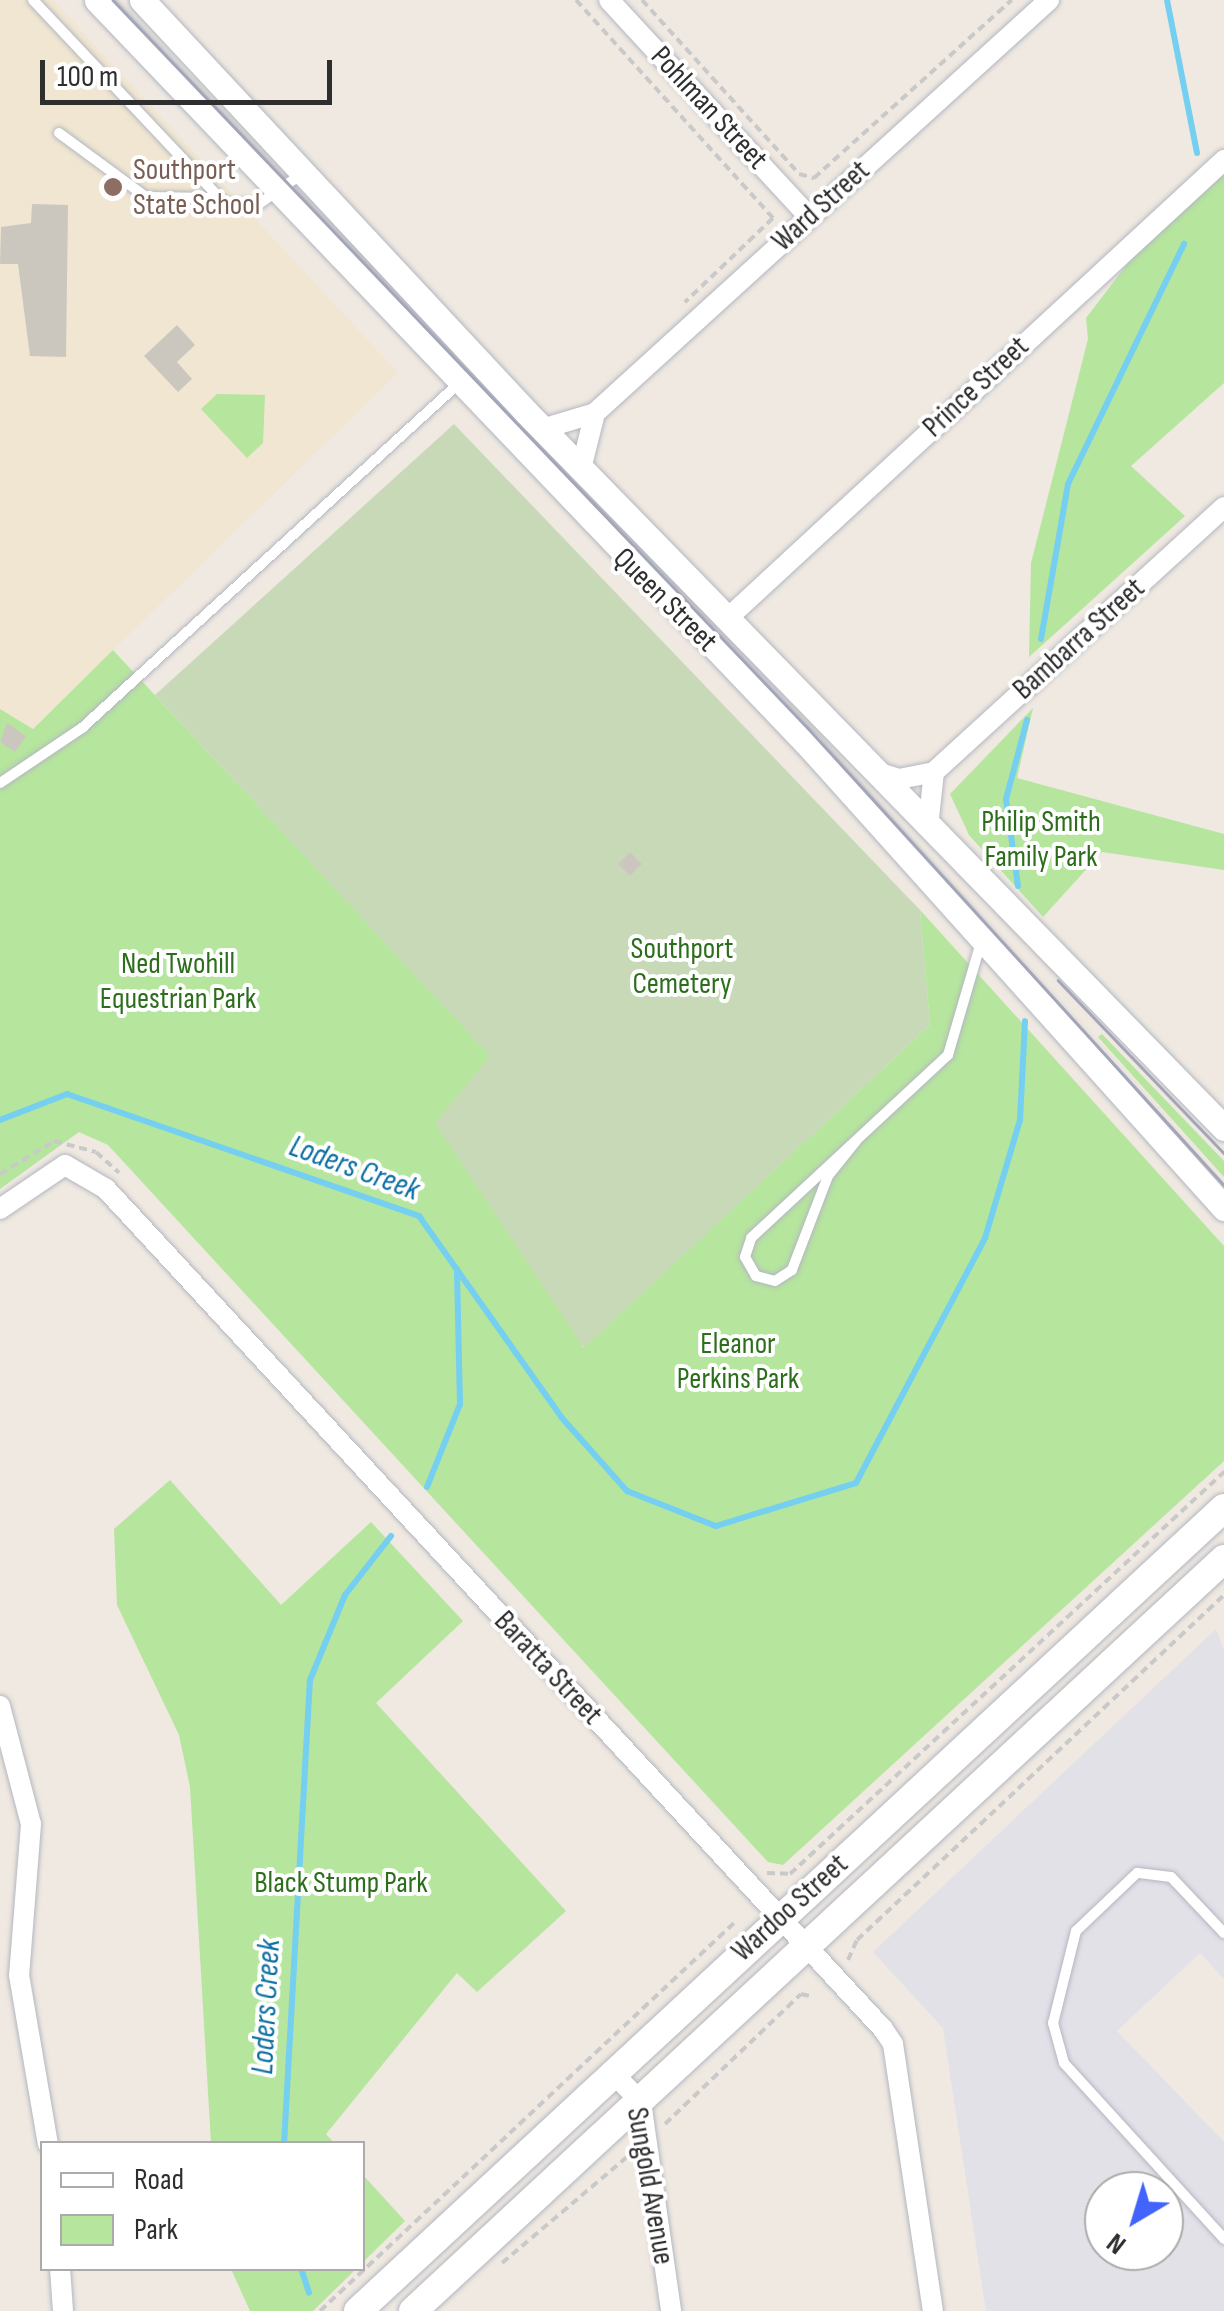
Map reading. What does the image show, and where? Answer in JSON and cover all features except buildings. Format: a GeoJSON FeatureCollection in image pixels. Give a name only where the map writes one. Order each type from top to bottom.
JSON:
{"type":"FeatureCollection","features":[{"type":"Feature","properties":{"kind":"main road","name":"Wardoo Street"},"geometry":{"type":"LineString","coordinates":[[358,2311],[611,2071],[1224,1508]]}},
{"type":"Feature","properties":{"kind":"main road","name":"Wardoo Street"},"geometry":{"type":"LineString","coordinates":[[413,2311],[1224,1559]]}},
{"type":"Feature","properties":{"kind":"street","name":"Queen Street"},"geometry":{"type":"LineString","coordinates":[[97,0],[457,385],[984,935],[1224,1208]]}},
{"type":"Feature","properties":{"kind":"street","name":"Queen Street"},"geometry":{"type":"LineString","coordinates":[[142,0],[542,429],[1224,1128]]}},
{"type":"Feature","properties":{"kind":"street","name":"Pohlman Street"},"geometry":{"type":"LineString","coordinates":[[608,0],[808,217]]}},
{"type":"Feature","properties":{"kind":"street","name":"Ward Street"},"geometry":{"type":"LineString","coordinates":[[542,429],[595,413],[1048,0]]}},
{"type":"Feature","properties":{"kind":"street","name":"Prince Street"},"geometry":{"type":"LineString","coordinates":[[729,617],[1224,160]]}},
{"type":"Feature","properties":{"kind":"street"},"geometry":{"type":"LineString","coordinates":[[581,469],[595,413]]}},
{"type":"Feature","properties":{"kind":"street","name":"Bambarra Street"},"geometry":{"type":"LineString","coordinates":[[934,772],[1224,507]]}},
{"type":"Feature","properties":{"kind":"street"},"geometry":{"type":"LineString","coordinates":[[877,772],[904,779],[934,772],[928,827]]}},
{"type":"Feature","properties":{"kind":"street","name":"Baratta Street"},"geometry":{"type":"LineString","coordinates":[[0,1209],[65,1165],[106,1190],[893,2044],[933,2311]]}},
{"type":"Feature","properties":{"kind":"street"},"geometry":{"type":"LineString","coordinates":[[0,1706],[30,1824],[10,1918],[23,2019],[47,2141]]}},
{"type":"Feature","properties":{"kind":"street","name":"Sungold Avenue"},"geometry":{"type":"LineString","coordinates":[[611,2071],[641,2102],[671,2311]]}},
{"type":"Feature","properties":{"kind":"street"},"geometry":{"type":"LineString","coordinates":[[60,2271],[62,2311]]}},
{"type":"Feature","properties":{"kind":"lane"},"geometry":{"type":"LineString","coordinates":[[33,0],[216,198]]}},
{"type":"Feature","properties":{"kind":"lane"},"geometry":{"type":"LineString","coordinates":[[58,133],[146,196],[216,198],[240,207],[278,194],[303,173]]}},
{"type":"Feature","properties":{"kind":"lane"},"geometry":{"type":"LineString","coordinates":[[0,783],[82,728],[457,385]]}},
{"type":"Feature","properties":{"kind":"lane"},"geometry":{"type":"LineString","coordinates":[[856,1141],[828,1176],[792,1270],[759,1278],[746,1259],[749,1240],[950,1052],[954,1011],[984,935]]}},
{"type":"Feature","properties":{"kind":"lane"},"geometry":{"type":"LineString","coordinates":[[1223,1931],[1170,1877],[1136,1873],[1072,1938],[1052,2023],[1064,2063],[1224,2239]]}},
{"type":"Feature","properties":{"kind":"path"},"geometry":{"type":"LineString","coordinates":[[576,0],[773,218],[683,304]]}},
{"type":"Feature","properties":{"kind":"path"},"geometry":{"type":"LineString","coordinates":[[642,0],[799,174],[814,178],[1012,0]]}},
{"type":"Feature","properties":{"kind":"path"},"geometry":{"type":"LineString","coordinates":[[0,1174],[54,1140],[96,1152],[129,1184]]}},
{"type":"Feature","properties":{"kind":"path"},"geometry":{"type":"LineString","coordinates":[[756,1864],[790,1874],[1224,1472]]}},
{"type":"Feature","properties":{"kind":"path"},"geometry":{"type":"LineString","coordinates":[[847,1961],[856,1940],[1224,1596]]}},
{"type":"Feature","properties":{"kind":"path"},"geometry":{"type":"LineString","coordinates":[[365,2269],[736,1922]]}},
{"type":"Feature","properties":{"kind":"path"},"geometry":{"type":"LineString","coordinates":[[320,2311],[363,2271]]}},
{"type":"Feature","properties":{"kind":"shaded area","name":"Southport State School"},"geometry":{"type":"Polygon","coordinates":[[[0,0],[53,0],[398,373],[32,729],[0,709],[0,0]]]}},
{"type":"Feature","properties":{"kind":"shaded area"},"geometry":{"type":"Polygon","coordinates":[[[1216,1629],[1224,1650],[1224,1979],[1200,1953],[1117,2031],[1224,2142],[1224,2311],[986,2311],[943,2028],[873,1952],[1216,1629]]]}},
{"type":"Feature","properties":{"kind":"green space"},"geometry":{"type":"Polygon","coordinates":[[[1216,167],[1224,176],[1224,383],[1131,466],[1185,516],[1029,657],[1031,563],[1088,339],[1086,318],[1174,203],[1216,167]]]}},
{"type":"Feature","properties":{"kind":"green space"},"geometry":{"type":"Polygon","coordinates":[[[217,394],[265,395],[263,443],[247,458],[201,409],[217,394]]]}},
{"type":"Feature","properties":{"kind":"green space","name":"Southport Cemetery"},"geometry":{"type":"Polygon","coordinates":[[[454,424],[920,910],[930,1025],[584,1348],[435,1123],[490,1056],[155,695],[454,424]]]}},
{"type":"Feature","properties":{"kind":"green space","name":"Ned Twohill Equestrian Park"},"geometry":{"type":"Polygon","coordinates":[[[113,650],[491,1056],[583,1348],[930,1025],[920,910],[1224,1246],[1224,1461],[783,1865],[768,1862],[108,1145],[79,1132],[0,1189],[0,709],[33,729],[113,650]]]}},
{"type":"Feature","properties":{"kind":"green space","name":"Philip Smith Family Park"},"geometry":{"type":"Polygon","coordinates":[[[1033,708],[1017,778],[1224,834],[1224,870],[1102,852],[1043,917],[969,835],[950,794],[1033,708]]]}},
{"type":"Feature","properties":{"kind":"green space"},"geometry":{"type":"Polygon","coordinates":[[[1102,1034],[1224,1161],[1224,1177],[1098,1037],[1102,1034]]]}},
{"type":"Feature","properties":{"kind":"green space","name":"Black Stump Park"},"geometry":{"type":"Polygon","coordinates":[[[170,1480],[281,1605],[371,1522],[463,1621],[376,1703],[566,1911],[477,1992],[457,1973],[326,2134],[332,2141],[211,2141],[190,1787],[179,1735],[117,1605],[114,1529],[170,1480]]]}},
{"type":"Feature","properties":{"kind":"green space"},"geometry":{"type":"Polygon","coordinates":[[[365,2177],[405,2221],[365,2260],[365,2177]]]}},
{"type":"Feature","properties":{"kind":"green space"},"geometry":{"type":"Polygon","coordinates":[[[232,2271],[354,2271],[313,2311],[250,2311],[232,2271]]]}},
{"type":"Feature","properties":{"kind":"waterway"},"geometry":{"type":"LineString","coordinates":[[1167,0],[1197,153]]}},
{"type":"Feature","properties":{"kind":"waterway"},"geometry":{"type":"LineString","coordinates":[[1041,639],[1068,484],[1184,244]]}},
{"type":"Feature","properties":{"kind":"waterway"},"geometry":{"type":"LineString","coordinates":[[1018,886],[1006,799],[1027,720]]}},
{"type":"Feature","properties":{"kind":"waterway"},"geometry":{"type":"LineString","coordinates":[[0,1120],[67,1094],[419,1216],[562,1418],[627,1491],[716,1526],[856,1483],[985,1238],[1020,1120],[1025,1021]]}},
{"type":"Feature","properties":{"kind":"waterway","name":"Loders Creek"},"geometry":{"type":"LineString","coordinates":[[427,1487],[460,1404],[457,1269]]}},
{"type":"Feature","properties":{"kind":"waterway","name":"Loders Creek"},"geometry":{"type":"LineString","coordinates":[[284,2141],[310,1680],[345,1595],[391,1536]]}},
{"type":"Feature","properties":{"kind":"waterway","name":"Loders Creek"},"geometry":{"type":"LineString","coordinates":[[302,2271],[309,2293]]}},
{"type":"Feature","properties":{"kind":"tram line"},"geometry":{"type":"LineString","coordinates":[[113,0],[808,728],[1224,1185]]}},
{"type":"Feature","properties":{"kind":"tram line"},"geometry":{"type":"LineString","coordinates":[[1058,980],[1224,1153]]}},
{"type":"Feature","properties":{"kind":"place","name":"Southport State School"},"geometry":{"type":"Point","coordinates":[113,187]}},
{"type":"Feature","properties":{"kind":"park label","name":"Eleanor Perkins Park"},"geometry":{"type":"Point","coordinates":[738,1361]}}]}
